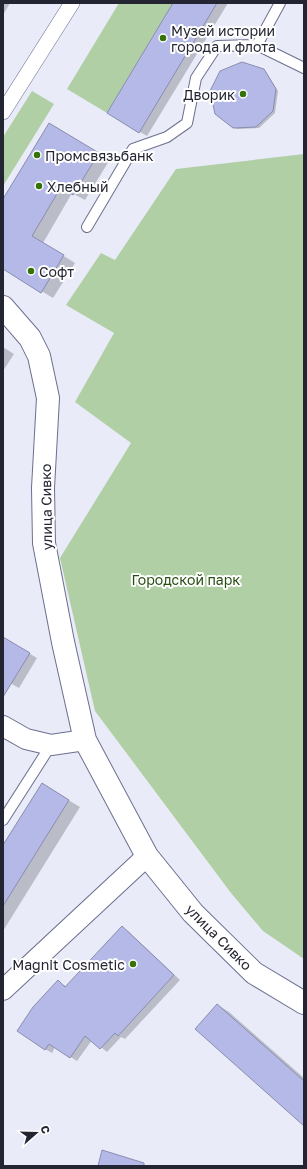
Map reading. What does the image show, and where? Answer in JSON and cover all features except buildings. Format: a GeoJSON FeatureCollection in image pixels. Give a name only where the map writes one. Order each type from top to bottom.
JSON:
{"type":"FeatureCollection","features":[{"type":"Feature","properties":{"kind":"street"},"geometry":{"type":"LineString","coordinates":[[3,112],[72,3]]}},
{"type":"Feature","properties":{"kind":"street","name":"улица Сивко"},"geometry":{"type":"LineString","coordinates":[[3,307],[30,338],[39,356],[48,398],[43,488],[44,543],[63,642],[85,740],[147,856],[193,913],[254,973],[304,1003]]}},
{"type":"Feature","properties":{"kind":"street"},"geometry":{"type":"LineString","coordinates":[[3,726],[26,739],[51,745],[85,740]]}},
{"type":"Feature","properties":{"kind":"street"},"geometry":{"type":"LineString","coordinates":[[3,990],[147,856]]}},
{"type":"Feature","properties":{"kind":"lane"},"geometry":{"type":"LineString","coordinates":[[257,45],[280,3]]}},
{"type":"Feature","properties":{"kind":"lane"},"geometry":{"type":"LineString","coordinates":[[87,227],[132,149],[167,137],[187,123],[196,78],[217,46],[257,45],[304,68]]}},
{"type":"Feature","properties":{"kind":"lane"},"geometry":{"type":"LineString","coordinates":[[3,820],[51,745]]}},
{"type":"Feature","properties":{"kind":"green space"},"geometry":{"type":"Polygon","coordinates":[[[119,3],[173,3],[107,113],[67,89],[119,3]]]}},
{"type":"Feature","properties":{"kind":"green space"},"geometry":{"type":"Polygon","coordinates":[[[32,91],[54,104],[3,186],[3,137],[32,91]]]}},
{"type":"Feature","properties":{"kind":"green space","name":"Городской парк"},"geometry":{"type":"Polygon","coordinates":[[[304,154],[304,959],[263,931],[231,893],[95,711],[60,558],[131,443],[75,402],[114,333],[66,305],[101,253],[115,260],[176,169],[304,154]]]}},
{"type":"Feature","properties":{"kind":"place","name":"Музей истории города и флота"},"geometry":{"type":"Point","coordinates":[163,38]}},
{"type":"Feature","properties":{"kind":"place","name":"Дворик"},"geometry":{"type":"Point","coordinates":[243,94]}},
{"type":"Feature","properties":{"kind":"place","name":"Промсвязьбанк"},"geometry":{"type":"Point","coordinates":[37,155]}},
{"type":"Feature","properties":{"kind":"place","name":"Хлебный"},"geometry":{"type":"Point","coordinates":[39,186]}},
{"type":"Feature","properties":{"kind":"place","name":"Софт"},"geometry":{"type":"Point","coordinates":[31,271]}},
{"type":"Feature","properties":{"kind":"place","name":"Magnit Cosmetic"},"geometry":{"type":"Point","coordinates":[133,964]}}]}
